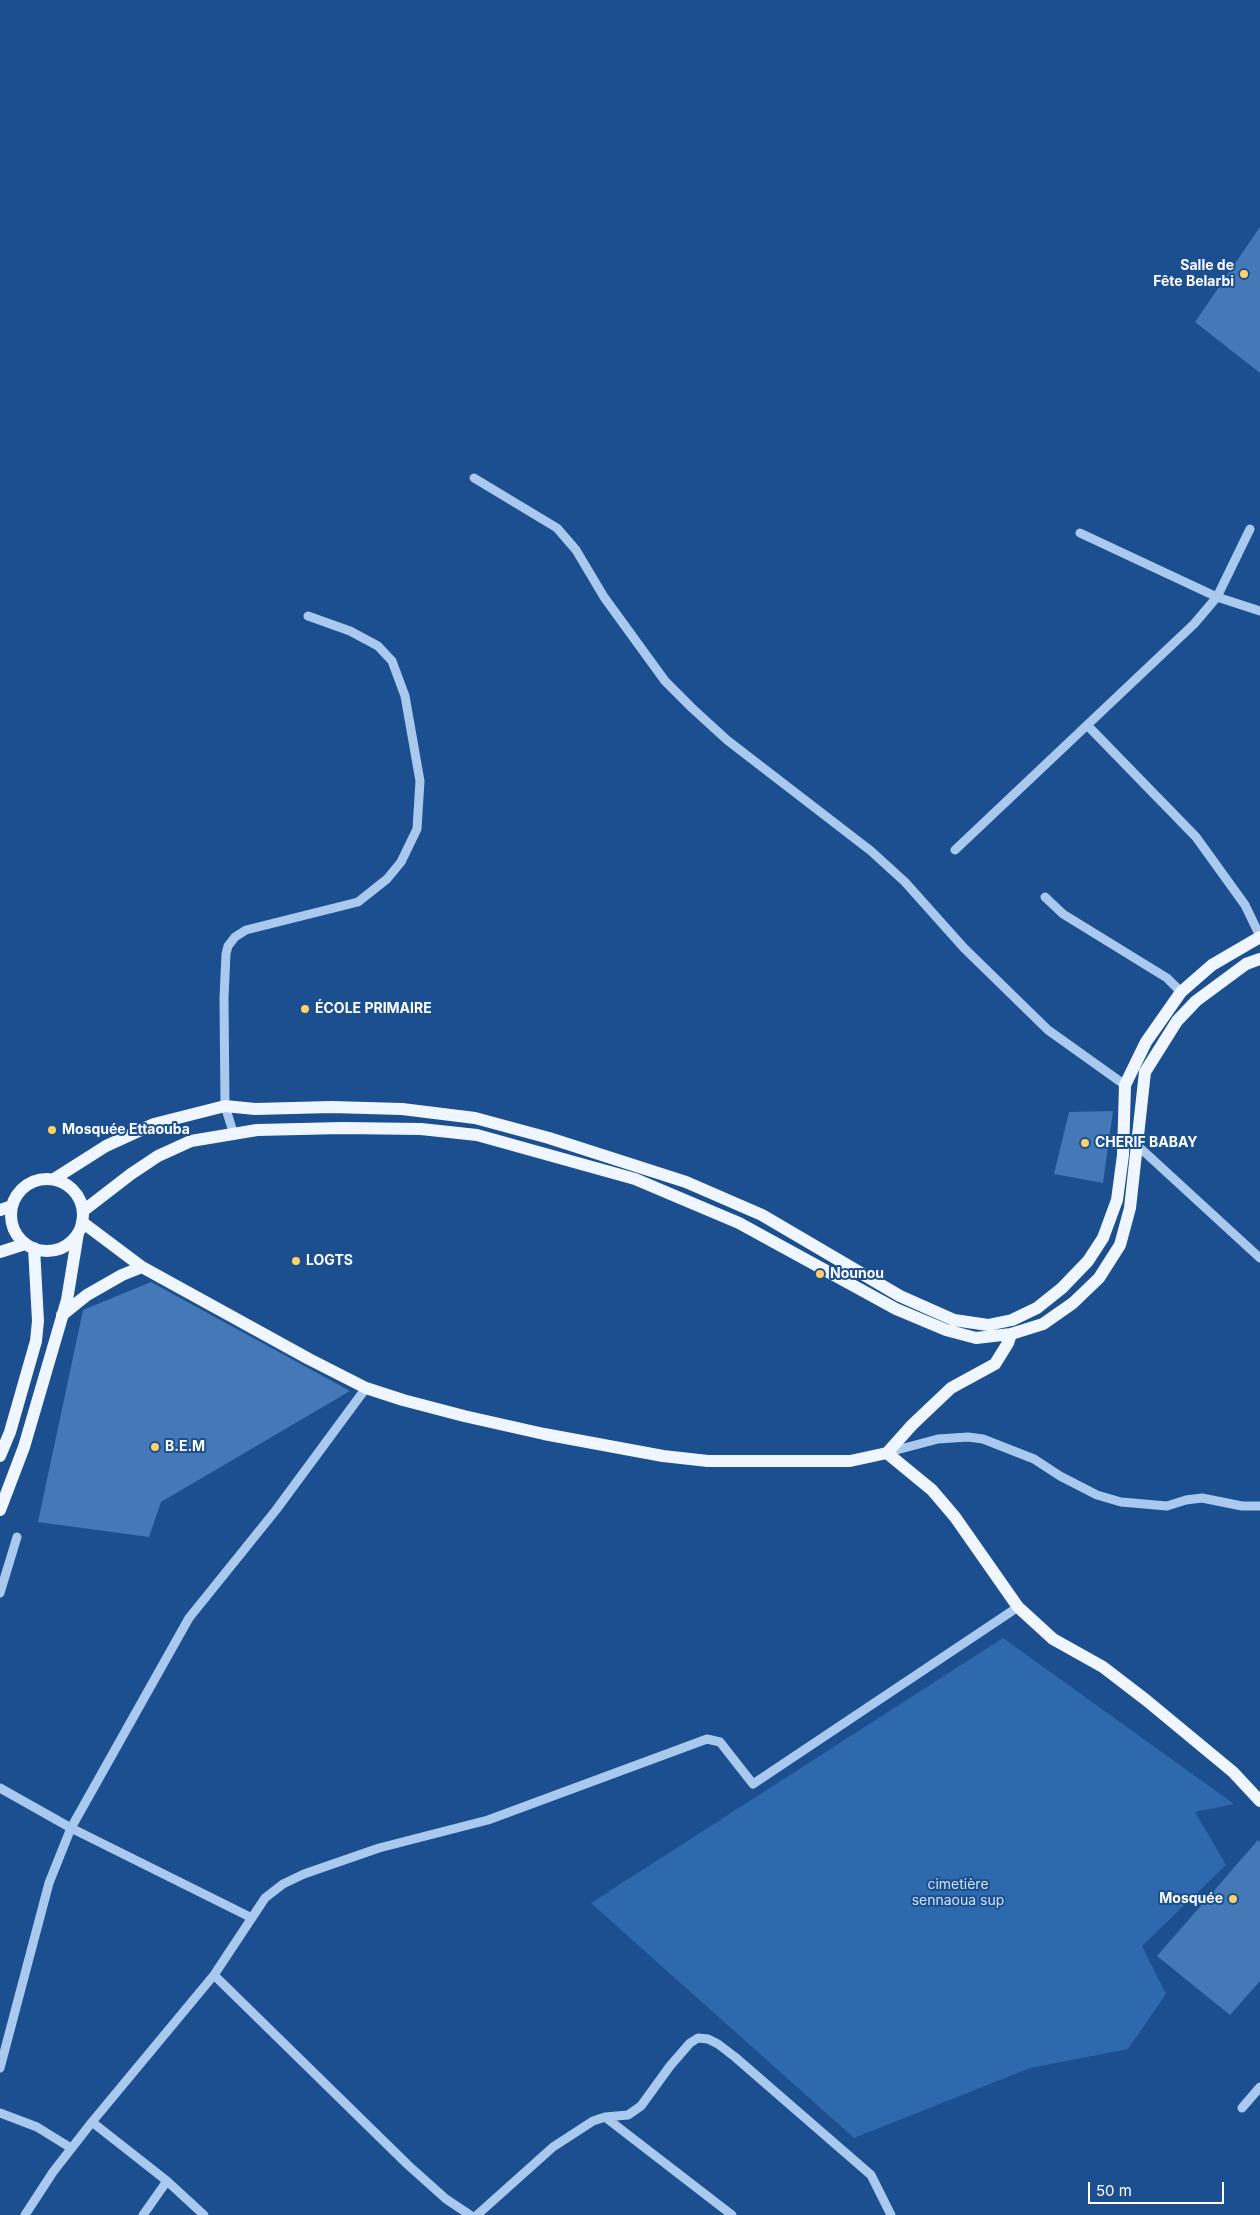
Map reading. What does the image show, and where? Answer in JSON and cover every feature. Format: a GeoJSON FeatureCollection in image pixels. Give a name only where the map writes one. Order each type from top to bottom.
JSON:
{"type":"FeatureCollection","features":[{"type":"Feature","properties":{"kind":"main road"},"geometry":{"type":"LineString","coordinates":[[54,1180],[106,1146],[154,1124],[225,1106],[255,1109],[331,1107],[402,1109],[475,1118],[549,1138],[686,1182],[762,1215],[900,1296],[954,1320],[988,1325],[1012,1320],[1037,1308],[1062,1288],[1088,1261],[1103,1238],[1117,1200],[1122,1164],[1125,1085],[1146,1042],[1181,992],[1212,965],[1260,937]]}},
{"type":"Feature","properties":{"kind":"main road"},"geometry":{"type":"LineString","coordinates":[[0,1510],[24,1447],[67,1300],[81,1222],[80,1200],[74,1191],[65,1184],[43,1179],[28,1185],[6,1208],[15,1231],[30,1246],[44,1251],[59,1248],[72,1240],[81,1222],[130,1174],[158,1156],[191,1141],[257,1130],[343,1128],[421,1129],[477,1135],[635,1179],[739,1223],[896,1309],[946,1330],[976,1338],[1011,1334],[1043,1324],[1073,1303],[1099,1278],[1120,1245],[1130,1208],[1145,1072],[1177,1021],[1196,1001],[1246,964],[1260,958]]}},
{"type":"Feature","properties":{"kind":"main road"},"geometry":{"type":"LineString","coordinates":[[81,1222],[142,1267],[366,1388],[464,1416],[544,1434],[663,1456],[708,1462],[850,1461],[887,1453],[912,1425],[951,1388],[995,1364],[1008,1343],[1011,1334]]}},
{"type":"Feature","properties":{"kind":"main road"},"geometry":{"type":"LineString","coordinates":[[0,1251],[30,1246]]}},
{"type":"Feature","properties":{"kind":"main road"},"geometry":{"type":"LineString","coordinates":[[0,1456],[10,1432],[36,1341],[38,1320],[30,1246]]}},
{"type":"Feature","properties":{"kind":"main road"},"geometry":{"type":"LineString","coordinates":[[62,1315],[87,1295],[122,1275],[142,1267]]}},
{"type":"Feature","properties":{"kind":"main road"},"geometry":{"type":"LineString","coordinates":[[887,1453],[932,1490],[944,1504],[1018,1607],[1053,1639],[1103,1667],[1146,1700],[1233,1772],[1260,1801]]}},
{"type":"Feature","properties":{"kind":"street"},"geometry":{"type":"LineString","coordinates":[[474,478],[557,528],[576,550],[604,597],[665,681],[692,708],[727,740],[871,851],[905,882],[976,960],[1048,1030],[1125,1085]]}},
{"type":"Feature","properties":{"kind":"street"},"geometry":{"type":"LineString","coordinates":[[955,850],[1194,624],[1217,597],[1250,529]]}},
{"type":"Feature","properties":{"kind":"street"},"geometry":{"type":"LineString","coordinates":[[1080,533],[1217,597],[1260,611]]}},
{"type":"Feature","properties":{"kind":"street"},"geometry":{"type":"LineString","coordinates":[[234,1135],[225,1106],[224,998],[228,946],[234,937],[246,930],[358,902],[387,879],[401,862],[417,829],[420,781],[405,696],[392,661],[378,646],[350,631],[308,616]]}},
{"type":"Feature","properties":{"kind":"street"},"geometry":{"type":"LineString","coordinates":[[1087,725],[1196,837],[1245,905],[1260,937]]}},
{"type":"Feature","properties":{"kind":"street"},"geometry":{"type":"LineString","coordinates":[[1044,897],[1063,914],[1161,974],[1181,992]]}},
{"type":"Feature","properties":{"kind":"street"},"geometry":{"type":"LineString","coordinates":[[1138,1146],[1260,1258]]}},
{"type":"Feature","properties":{"kind":"street"},"geometry":{"type":"LineString","coordinates":[[0,2068],[49,1884],[71,1828],[190,1618],[276,1510],[366,1388]]}},
{"type":"Feature","properties":{"kind":"street"},"geometry":{"type":"LineString","coordinates":[[887,1453],[938,1438],[968,1437],[983,1439],[1034,1459],[1060,1476],[1096,1495],[1121,1502],[1167,1506],[1186,1500],[1202,1498],[1242,1506],[1260,1506]]}},
{"type":"Feature","properties":{"kind":"street"},"geometry":{"type":"LineString","coordinates":[[0,1593],[17,1537]]}},
{"type":"Feature","properties":{"kind":"street"},"geometry":{"type":"LineString","coordinates":[[25,2215],[71,2148],[214,1976],[265,1898],[283,1884],[304,1874],[379,1848],[488,1820],[707,1739],[720,1742],[753,1784],[1018,1607]]}},
{"type":"Feature","properties":{"kind":"street"},"geometry":{"type":"LineString","coordinates":[[0,1788],[71,1828],[252,1918]]}},
{"type":"Feature","properties":{"kind":"street"},"geometry":{"type":"LineString","coordinates":[[214,1976],[402,2159],[446,2199],[470,2215]]}},
{"type":"Feature","properties":{"kind":"street"},"geometry":{"type":"LineString","coordinates":[[476,2215],[553,2147],[593,2121],[605,2117],[628,2115],[641,2106],[690,2043],[698,2038],[708,2039],[735,2057],[870,2175],[891,2215]]}},
{"type":"Feature","properties":{"kind":"street"},"geometry":{"type":"LineString","coordinates":[[1242,2108],[1260,2087]]}},
{"type":"Feature","properties":{"kind":"street"},"geometry":{"type":"LineString","coordinates":[[0,2113],[37,2127],[71,2148]]}},
{"type":"Feature","properties":{"kind":"street"},"geometry":{"type":"LineString","coordinates":[[605,2117],[732,2215]]}},
{"type":"Feature","properties":{"kind":"street"},"geometry":{"type":"LineString","coordinates":[[92,2122],[167,2181],[204,2215]]}},
{"type":"Feature","properties":{"kind":"street"},"geometry":{"type":"LineString","coordinates":[[143,2215],[167,2181]]}},
{"type":"Feature","properties":{"kind":"green space","name":"cimetière sennaoua sup"},"geometry":{"type":"Polygon","coordinates":[[[1003,1638],[1234,1804],[1195,1812],[1226,1865],[1142,1946],[1166,1994],[1128,2049],[1030,2068],[854,2138],[591,1903],[1003,1638]]]}},
{"type":"Feature","properties":{"kind":"building","name":"Salle de Fête Belarbi"},"geometry":{"type":"Polygon","coordinates":[[[1260,227],[1260,373],[1195,322],[1260,227]]]}},
{"type":"Feature","properties":{"kind":"building","name":"CHERIF BABAY"},"geometry":{"type":"Polygon","coordinates":[[[1113,1111],[1103,1183],[1054,1174],[1069,1112],[1113,1111]]]}},
{"type":"Feature","properties":{"kind":"building","name":"B.E.M"},"geometry":{"type":"Polygon","coordinates":[[[151,1282],[350,1391],[161,1502],[149,1537],[38,1522],[83,1310],[151,1282]]]}},
{"type":"Feature","properties":{"kind":"building","name":"Mosquée"},"geometry":{"type":"Polygon","coordinates":[[[1258,1840],[1260,1842],[1260,1981],[1230,2015],[1157,1956],[1258,1840]]]}},
{"type":"Feature","properties":{"kind":"place","name":"Salle de Fête Belarbi"},"geometry":{"type":"Point","coordinates":[1244,274]}},
{"type":"Feature","properties":{"kind":"place","name":"ÉCOLE PRIMAIRE"},"geometry":{"type":"Point","coordinates":[305,1009]}},
{"type":"Feature","properties":{"kind":"place","name":"Mosquée Ettaouba"},"geometry":{"type":"Point","coordinates":[52,1130]}},
{"type":"Feature","properties":{"kind":"place","name":"CHERIF BABAY"},"geometry":{"type":"Point","coordinates":[1085,1143]}},
{"type":"Feature","properties":{"kind":"place","name":"LOGTS"},"geometry":{"type":"Point","coordinates":[296,1261]}},
{"type":"Feature","properties":{"kind":"place","name":"Nounou"},"geometry":{"type":"Point","coordinates":[820,1274]}},
{"type":"Feature","properties":{"kind":"place","name":"B.E.M"},"geometry":{"type":"Point","coordinates":[155,1447]}},
{"type":"Feature","properties":{"kind":"place","name":"Mosquée"},"geometry":{"type":"Point","coordinates":[1233,1899]}}]}
